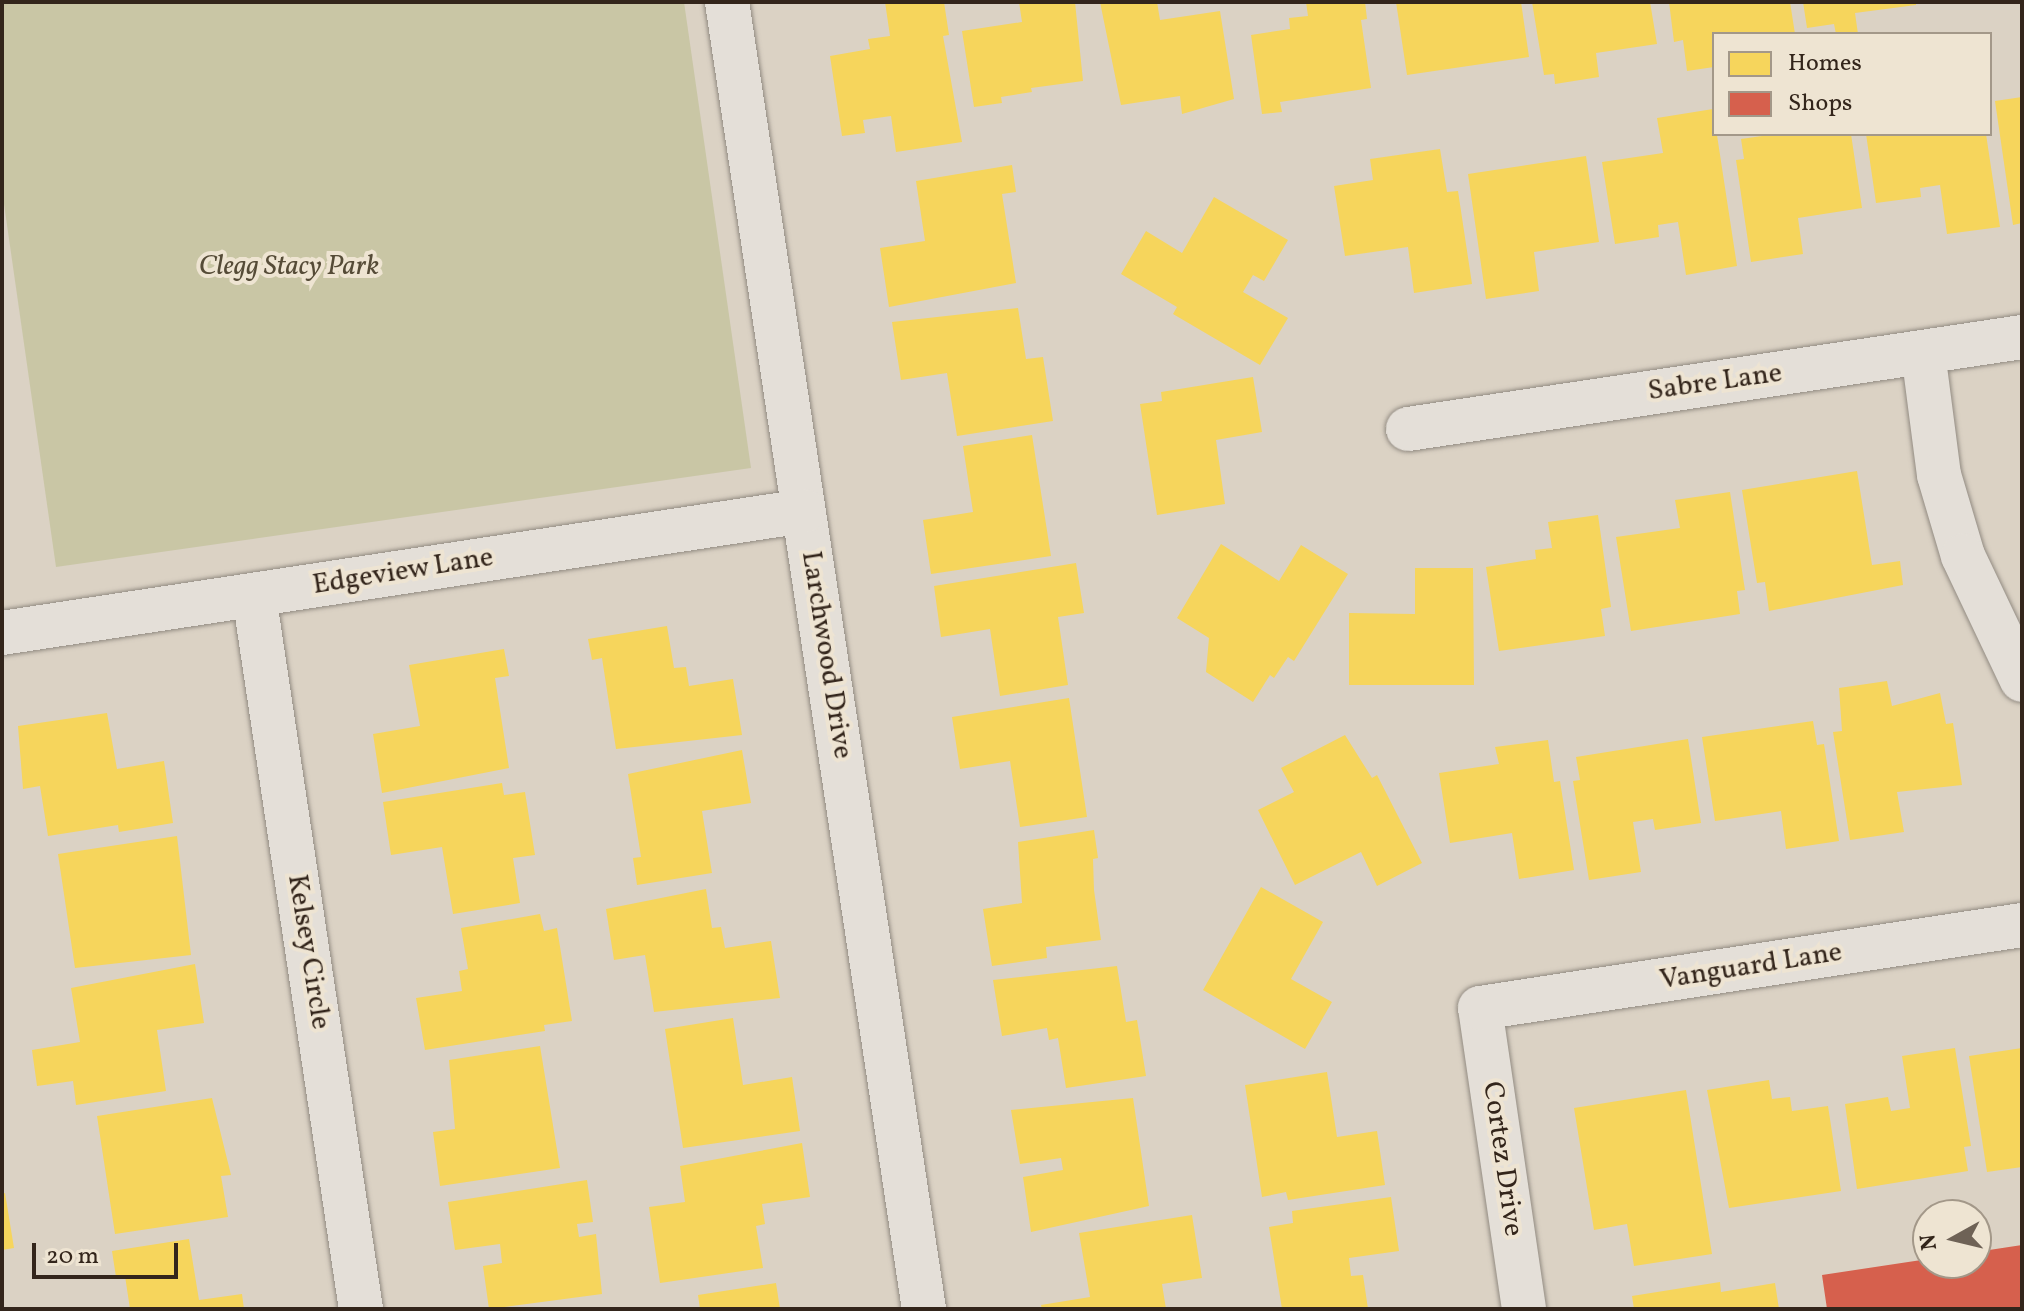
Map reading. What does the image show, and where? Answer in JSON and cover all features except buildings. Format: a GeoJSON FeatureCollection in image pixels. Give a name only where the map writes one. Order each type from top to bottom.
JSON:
{"type":"FeatureCollection","features":[{"type":"Feature","properties":{"kind":"street","name":"Larchwood Drive"},"geometry":{"type":"LineString","coordinates":[[727,2],[924,1309]]}},
{"type":"Feature","properties":{"kind":"street","name":"Sabre Lane"},"geometry":{"type":"LineString","coordinates":[[1408,429],[2022,337]]}},
{"type":"Feature","properties":{"kind":"street"},"geometry":{"type":"LineString","coordinates":[[1923,352],[1939,475],[1955,529],[2022,680]]}},
{"type":"Feature","properties":{"kind":"street","name":"Edgeview Lane"},"geometry":{"type":"LineString","coordinates":[[2,633],[804,511]]}},
{"type":"Feature","properties":{"kind":"street","name":"Kelsey Circle"},"geometry":{"type":"LineString","coordinates":[[254,595],[361,1309]]}},
{"type":"Feature","properties":{"kind":"street","name":"Vanguard Lane"},"geometry":{"type":"LineString","coordinates":[[1480,1008],[2022,925]]}},
{"type":"Feature","properties":{"kind":"street","name":"Cortez Drive"},"geometry":{"type":"LineString","coordinates":[[1480,1008],[1524,1309]]}},
{"type":"Feature","properties":{"kind":"green space","name":"Clegg Stacy Park"},"geometry":{"type":"Polygon","coordinates":[[[2,2],[684,2],[751,468],[56,567],[2,190],[2,2]]]}}]}
